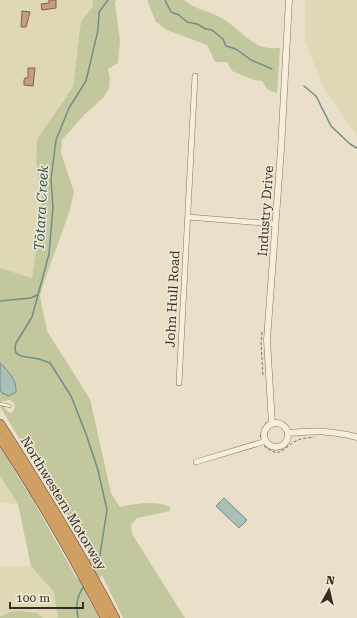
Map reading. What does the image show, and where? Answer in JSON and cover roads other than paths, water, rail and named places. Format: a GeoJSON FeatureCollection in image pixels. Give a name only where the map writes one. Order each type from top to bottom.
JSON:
{"type":"FeatureCollection","features":[{"type":"Feature","properties":{"kind":"highway","name":"Northwestern Motorway"},"geometry":{"type":"LineString","coordinates":[[0,424],[46,495],[81,563],[94,597],[105,618]]}},
{"type":"Feature","properties":{"kind":"highway","name":"Northwestern Motorway"},"geometry":{"type":"LineString","coordinates":[[0,438],[81,563],[100,588],[115,618]]}},
{"type":"Feature","properties":{"kind":"street","name":"Industry Drive"},"geometry":{"type":"LineString","coordinates":[[272,424],[267,340],[289,0]]}},
{"type":"Feature","properties":{"kind":"street","name":"John Hull Road"},"geometry":{"type":"LineString","coordinates":[[179,383],[194,76]]}},
{"type":"Feature","properties":{"kind":"street"},"geometry":{"type":"LineString","coordinates":[[188,217],[275,224]]}},
{"type":"Feature","properties":{"kind":"street"},"geometry":{"type":"LineString","coordinates":[[272,424],[280,424],[284,426],[288,433],[287,440],[282,446],[275,447],[268,444],[266,441],[265,433],[272,424]]}},
{"type":"Feature","properties":{"kind":"street"},"geometry":{"type":"LineString","coordinates":[[288,433],[314,430],[342,433],[357,437]]}},
{"type":"Feature","properties":{"kind":"street"},"geometry":{"type":"LineString","coordinates":[[196,462],[266,441]]}},
{"type":"Feature","properties":{"kind":"lane"},"geometry":{"type":"LineString","coordinates":[[0,404],[10,406]]}},
{"type":"Feature","properties":{"kind":"water"},"geometry":{"type":"Polygon","coordinates":[[[0,363],[9,373],[15,384],[16,392],[9,396],[2,393],[0,390],[0,363]]]}},
{"type":"Feature","properties":{"kind":"water"},"geometry":{"type":"Polygon","coordinates":[[[224,498],[247,520],[239,528],[216,506],[224,498]]]}},
{"type":"Feature","properties":{"kind":"waterway","name":"Tōtara Creek"},"geometry":{"type":"LineString","coordinates":[[93,571],[99,561],[107,510],[98,470],[86,434],[71,396],[50,363],[39,359],[21,356],[16,353],[15,349],[16,343],[32,317],[49,254],[53,207],[51,179],[56,140],[69,108],[86,81],[98,30],[99,12],[108,0]]}},
{"type":"Feature","properties":{"kind":"waterway"},"geometry":{"type":"LineString","coordinates":[[165,0],[171,12],[179,15],[187,22],[212,30],[223,39],[226,46],[236,49],[251,60],[272,69]]}},
{"type":"Feature","properties":{"kind":"waterway"},"geometry":{"type":"LineString","coordinates":[[304,86],[316,96],[331,126],[350,144],[357,148]]}},
{"type":"Feature","properties":{"kind":"waterway"},"geometry":{"type":"LineString","coordinates":[[0,301],[31,298],[37,295]]}},
{"type":"Feature","properties":{"kind":"waterway","name":"Tōtara Creek"},"geometry":{"type":"LineString","coordinates":[[78,618],[77,601],[84,586]]}}]}
